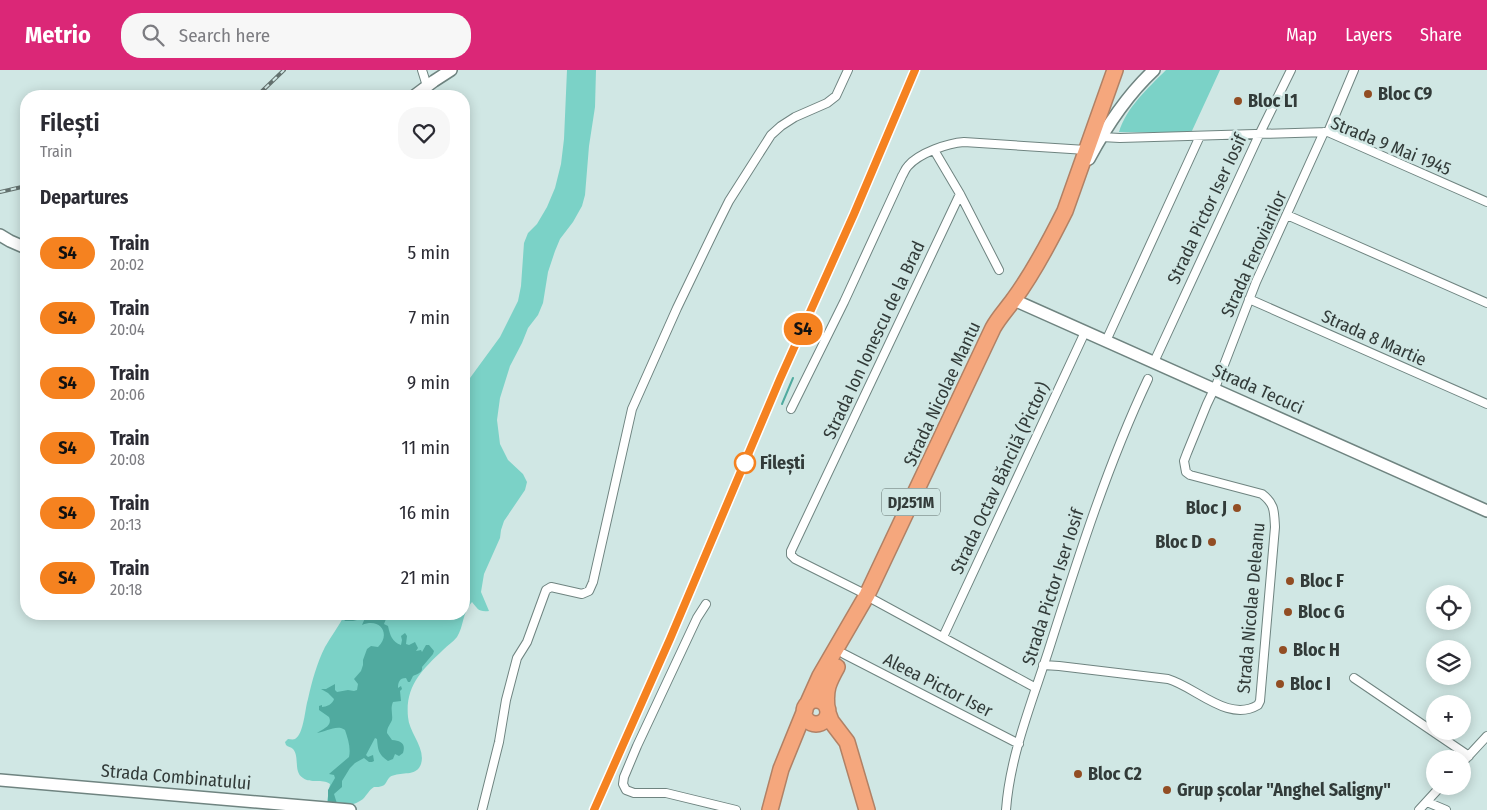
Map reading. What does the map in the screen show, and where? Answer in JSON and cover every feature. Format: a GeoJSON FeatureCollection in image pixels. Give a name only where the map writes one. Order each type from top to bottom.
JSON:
{"type":"FeatureCollection","features":[{"type":"Feature","properties":{"kind":"highway"},"geometry":{"type":"LineString","coordinates":[[1065,210],[1115,70]]}},
{"type":"Feature","properties":{"kind":"highway","name":"DJ251M"},"geometry":{"type":"LineString","coordinates":[[822,717],[829,680],[844,654],[994,349],[1014,300],[1045,249],[1065,210]]}},
{"type":"Feature","properties":{"kind":"highway","name":"DJ251M"},"geometry":{"type":"LineString","coordinates":[[770,810],[778,776],[791,741],[820,676],[870,598]]}},
{"type":"Feature","properties":{"kind":"highway"},"geometry":{"type":"LineString","coordinates":[[791,741],[806,727],[822,717],[825,704],[818,700],[810,702],[806,707],[805,718],[811,723],[822,717]]}},
{"type":"Feature","properties":{"kind":"highway"},"geometry":{"type":"LineString","coordinates":[[822,717],[831,721],[845,738],[867,810]]}},
{"type":"Feature","properties":{"kind":"main road"},"geometry":{"type":"LineString","coordinates":[[422,90],[451,70]]}},
{"type":"Feature","properties":{"kind":"main road","name":"DJ251M"},"geometry":{"type":"LineString","coordinates":[[1065,210],[1086,164],[1117,113],[1154,70]]}},
{"type":"Feature","properties":{"kind":"main road"},"geometry":{"type":"LineString","coordinates":[[0,235],[20,246]]}},
{"type":"Feature","properties":{"kind":"main road","name":"Strada Tecuci"},"geometry":{"type":"LineString","coordinates":[[1014,300],[1487,511]]}},
{"type":"Feature","properties":{"kind":"main road","name":"Strada Combinatului"},"geometry":{"type":"LineString","coordinates":[[0,780],[350,810]]}},
{"type":"Feature","properties":{"kind":"street"},"geometry":{"type":"LineString","coordinates":[[422,70],[427,86]]}},
{"type":"Feature","properties":{"kind":"street"},"geometry":{"type":"LineString","coordinates":[[482,810],[500,742],[506,700],[517,658],[527,642],[546,590],[551,587],[582,594],[589,591],[594,582],[632,409],[677,308],[715,230],[738,187],[771,134],[795,117],[828,103],[836,96],[848,70]]}},
{"type":"Feature","properties":{"kind":"street","name":"Strada Pictor Iser Iosif"},"geometry":{"type":"LineString","coordinates":[[1154,362],[1290,70]]}},
{"type":"Feature","properties":{"kind":"street","name":"Strada Feroviarilor"},"geometry":{"type":"LineString","coordinates":[[1214,389],[1269,251],[1354,70]]}},
{"type":"Feature","properties":{"kind":"street","name":"Strada 9 Mai 1945"},"geometry":{"type":"LineString","coordinates":[[1102,137],[1259,135],[1326,132],[1487,202]]}},
{"type":"Feature","properties":{"kind":"street"},"geometry":{"type":"LineString","coordinates":[[1106,341],[1200,136]]}},
{"type":"Feature","properties":{"kind":"street"},"geometry":{"type":"LineString","coordinates":[[791,409],[844,302],[902,176],[915,159],[956,142],[1030,145],[1086,150]]}},
{"type":"Feature","properties":{"kind":"street"},"geometry":{"type":"LineString","coordinates":[[934,150],[960,194],[999,270]]}},
{"type":"Feature","properties":{"kind":"street","name":"Strada Ion Ionescu de la Brad"},"geometry":{"type":"LineString","coordinates":[[870,598],[795,559],[790,553],[960,194]]}},
{"type":"Feature","properties":{"kind":"street"},"geometry":{"type":"LineString","coordinates":[[1287,216],[1487,303]]}},
{"type":"Feature","properties":{"kind":"street","name":"Strada 8 Martie"},"geometry":{"type":"LineString","coordinates":[[1249,299],[1487,404]]}},
{"type":"Feature","properties":{"kind":"street","name":"Strada Octav Băncilă (Pictor)"},"geometry":{"type":"LineString","coordinates":[[943,637],[1086,332]]}},
{"type":"Feature","properties":{"kind":"street","name":"Strada Pictor Iser Iosif"},"geometry":{"type":"LineString","coordinates":[[1006,810],[1009,782],[1036,688],[1100,494],[1148,379]]}},
{"type":"Feature","properties":{"kind":"street","name":"Strada Nicolae Deleanu"},"geometry":{"type":"LineString","coordinates":[[1044,665],[1168,679],[1180,683],[1211,702],[1224,707],[1240,710],[1258,705],[1260,701],[1275,527],[1273,505],[1262,494],[1186,472],[1184,461],[1206,404],[1214,389]]}},
{"type":"Feature","properties":{"kind":"street"},"geometry":{"type":"LineString","coordinates":[[870,598],[1036,688]]}},
{"type":"Feature","properties":{"kind":"street"},"geometry":{"type":"LineString","coordinates":[[706,604],[697,618],[637,746],[623,784],[626,790],[634,793],[666,793],[736,810]]}},
{"type":"Feature","properties":{"kind":"street","name":"Aleea Pictor Iser"},"geometry":{"type":"LineString","coordinates":[[844,654],[1019,744]]}},
{"type":"Feature","properties":{"kind":"street"},"geometry":{"type":"LineString","coordinates":[[1354,678],[1460,750]]}},
{"type":"Feature","properties":{"kind":"street"},"geometry":{"type":"LineString","coordinates":[[1471,754],[1487,736]]}},
{"type":"Feature","properties":{"kind":"street"},"geometry":{"type":"LineString","coordinates":[[1419,810],[1433,795]]}},
{"type":"Feature","properties":{"kind":"street"},"geometry":{"type":"LineString","coordinates":[[1427,802],[1446,810]]}},
{"type":"Feature","properties":{"kind":"shaded area"},"geometry":{"type":"Polygon","coordinates":[[[567,70],[596,70],[595,107],[589,146],[585,195],[582,206],[560,239],[548,272],[543,303],[538,315],[528,328],[510,366],[500,398],[497,420],[500,444],[508,460],[523,474],[527,482],[525,490],[504,521],[500,538],[484,574],[481,592],[489,611],[485,611],[477,608],[472,602],[470,605],[470,378],[500,337],[518,301],[524,243],[528,233],[537,224],[547,207],[555,188],[561,164],[567,70]]]}},
{"type":"Feature","properties":{"kind":"shaded area"},"geometry":{"type":"Polygon","coordinates":[[[1166,70],[1220,70],[1191,133],[1119,132],[1132,107],[1166,70]]]}},
{"type":"Feature","properties":{"kind":"shaded area"},"geometry":{"type":"Polygon","coordinates":[[[342,620],[463,620],[457,637],[416,679],[409,696],[409,723],[422,758],[419,768],[410,773],[391,776],[383,786],[374,787],[359,802],[350,805],[327,802],[330,784],[324,781],[306,780],[303,778],[298,772],[295,752],[285,742],[288,739],[295,739],[300,732],[315,672],[325,647],[342,620]]]}},
{"type":"Feature","properties":{"kind":"shaded area"},"geometry":{"type":"Polygon","coordinates":[[[364,620],[386,620],[384,624],[388,626],[395,642],[401,645],[401,636],[405,633],[407,636],[406,644],[409,645],[415,642],[418,648],[416,651],[421,650],[422,652],[426,645],[429,645],[434,651],[422,667],[421,672],[413,676],[410,682],[406,678],[400,680],[398,688],[401,686],[402,689],[400,691],[401,701],[393,702],[392,720],[387,733],[392,740],[402,743],[404,747],[403,753],[399,756],[395,754],[393,759],[388,761],[380,754],[377,739],[375,738],[366,755],[368,757],[373,755],[374,761],[369,762],[364,758],[355,763],[342,781],[342,787],[334,794],[339,810],[328,806],[328,790],[335,778],[334,775],[329,774],[349,757],[348,740],[345,730],[342,728],[317,733],[330,723],[329,717],[319,710],[319,706],[327,706],[334,699],[321,689],[326,689],[335,684],[337,692],[357,690],[358,684],[354,679],[361,671],[367,649],[371,646],[378,647],[384,637],[382,628],[379,625],[369,623],[362,625],[364,620]]]}},
{"type":"Feature","properties":{"kind":"waterway"},"geometry":{"type":"LineString","coordinates":[[782,404],[793,378]]}},
{"type":"Feature","properties":{"kind":"railway"},"geometry":{"type":"LineString","coordinates":[[263,90],[284,70]]}},
{"type":"Feature","properties":{"kind":"railway"},"geometry":{"type":"LineString","coordinates":[[594,810],[670,639],[780,379],[854,214],[915,70]]}},
{"type":"Feature","properties":{"kind":"railway"},"geometry":{"type":"LineString","coordinates":[[0,192],[20,187]]}},
{"type":"Feature","properties":{"kind":"train","name":"S4"},"geometry":{"type":"LineString","coordinates":[[594,810],[670,639],[780,379],[854,214],[915,70]]}},
{"type":"Feature","properties":{"kind":"place","name":"Bloc C9"},"geometry":{"type":"Point","coordinates":[1368,94]}},
{"type":"Feature","properties":{"kind":"place","name":"Bloc L1"},"geometry":{"type":"Point","coordinates":[1238,101]}},
{"type":"Feature","properties":{"kind":"place","name":"Filești"},"geometry":{"type":"Point","coordinates":[745,463]}},
{"type":"Feature","properties":{"kind":"place","name":"Bloc J"},"geometry":{"type":"Point","coordinates":[1237,508]}},
{"type":"Feature","properties":{"kind":"place","name":"Bloc D"},"geometry":{"type":"Point","coordinates":[1212,542]}},
{"type":"Feature","properties":{"kind":"place","name":"Bloc F"},"geometry":{"type":"Point","coordinates":[1290,581]}},
{"type":"Feature","properties":{"kind":"place","name":"Bloc G"},"geometry":{"type":"Point","coordinates":[1288,612]}},
{"type":"Feature","properties":{"kind":"place","name":"Bloc H"},"geometry":{"type":"Point","coordinates":[1283,650]}},
{"type":"Feature","properties":{"kind":"place","name":"Bloc I"},"geometry":{"type":"Point","coordinates":[1280,684]}},
{"type":"Feature","properties":{"kind":"place","name":"Bloc C2"},"geometry":{"type":"Point","coordinates":[1078,774]}},
{"type":"Feature","properties":{"kind":"place","name":"Grup școlar \"Anghel Saligny\""},"geometry":{"type":"Point","coordinates":[1167,790]}}]}
